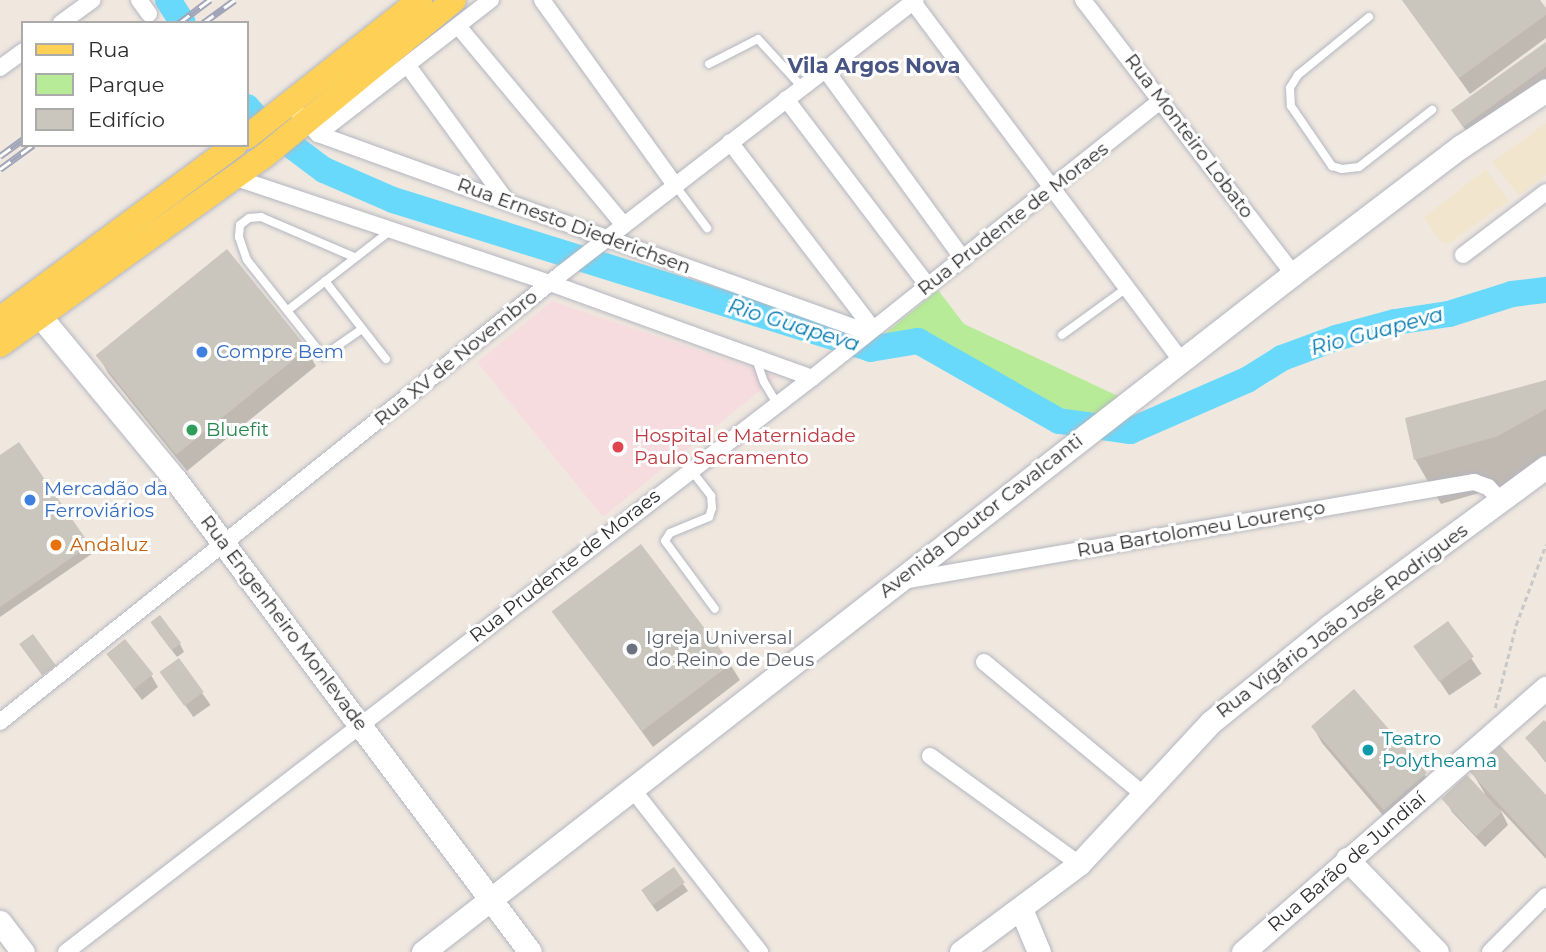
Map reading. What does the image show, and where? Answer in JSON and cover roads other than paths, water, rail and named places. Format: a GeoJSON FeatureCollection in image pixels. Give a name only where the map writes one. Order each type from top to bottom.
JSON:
{"type":"FeatureCollection","features":[{"type":"Feature","properties":{"kind":"main road"},"geometry":{"type":"LineString","coordinates":[[0,320],[34,309],[263,157],[420,0]]}},
{"type":"Feature","properties":{"kind":"main road"},"geometry":{"type":"LineString","coordinates":[[248,137],[299,120],[454,0]]}},
{"type":"Feature","properties":{"kind":"main road","name":"Avenida Doutor Cavalcanti"},"geometry":{"type":"LineString","coordinates":[[423,952],[492,901],[896,582],[1293,274],[1460,147],[1546,90]]}},
{"type":"Feature","properties":{"kind":"main road"},"geometry":{"type":"LineString","coordinates":[[0,345],[34,309],[233,147]]}},
{"type":"Feature","properties":{"kind":"main road","name":"Rua Engenheiro Monlevade"},"geometry":{"type":"LineString","coordinates":[[34,309],[224,544],[530,952]]}},
{"type":"Feature","properties":{"kind":"main road","name":"Rua Vigário João José Rodrigues"},"geometry":{"type":"LineString","coordinates":[[961,952],[1079,864],[1211,722],[1330,626],[1546,467]]}},
{"type":"Feature","properties":{"kind":"main road"},"geometry":{"type":"LineString","coordinates":[[1520,487],[1546,476]]}},
{"type":"Feature","properties":{"kind":"main road","name":"Rua Barão de Jundiaí"},"geometry":{"type":"LineString","coordinates":[[1243,952],[1347,859],[1475,753],[1546,688]]}},
{"type":"Feature","properties":{"kind":"main road"},"geometry":{"type":"LineString","coordinates":[[1347,859],[1437,952]]}},
{"type":"Feature","properties":{"kind":"main road"},"geometry":{"type":"LineString","coordinates":[[1021,909],[1039,952]]}},
{"type":"Feature","properties":{"kind":"main road"},"geometry":{"type":"LineString","coordinates":[[0,922],[23,952]]}},
{"type":"Feature","properties":{"kind":"street"},"geometry":{"type":"LineString","coordinates":[[64,21],[93,0]]}},
{"type":"Feature","properties":{"kind":"street"},"geometry":{"type":"LineString","coordinates":[[139,0],[149,14]]}},
{"type":"Feature","properties":{"kind":"street"},"geometry":{"type":"LineString","coordinates":[[299,120],[408,66],[491,0]]}},
{"type":"Feature","properties":{"kind":"street"},"geometry":{"type":"LineString","coordinates":[[542,0],[675,185]]}},
{"type":"Feature","properties":{"kind":"street","name":"Rua Monteiro Lobato"},"geometry":{"type":"LineString","coordinates":[[1083,0],[1293,274]]}},
{"type":"Feature","properties":{"kind":"street"},"geometry":{"type":"LineString","coordinates":[[914,1],[1053,187],[1125,289],[1181,360]]}},
{"type":"Feature","properties":{"kind":"street","name":"Rua XV de Novembro"},"geometry":{"type":"LineString","coordinates":[[0,722],[602,242],[914,1]]}},
{"type":"Feature","properties":{"kind":"street"},"geometry":{"type":"LineString","coordinates":[[458,26],[624,225]]}},
{"type":"Feature","properties":{"kind":"street"},"geometry":{"type":"LineString","coordinates":[[0,68],[21,52]]}},
{"type":"Feature","properties":{"kind":"street"},"geometry":{"type":"LineString","coordinates":[[408,66],[505,199]]}},
{"type":"Feature","properties":{"kind":"street"},"geometry":{"type":"LineString","coordinates":[[825,69],[963,259]]}},
{"type":"Feature","properties":{"kind":"street"},"geometry":{"type":"LineString","coordinates":[[786,99],[928,286]]}},
{"type":"Feature","properties":{"kind":"street","name":"Rua Prudente de Moraes"},"geometry":{"type":"LineString","coordinates":[[66,952],[812,377],[1162,100]]}},
{"type":"Feature","properties":{"kind":"street","name":"Rua Ernesto Diederichsen"},"geometry":{"type":"LineString","coordinates":[[299,120],[505,199],[602,242],[866,334]]}},
{"type":"Feature","properties":{"kind":"street"},"geometry":{"type":"LineString","coordinates":[[730,142],[866,334]]}},
{"type":"Feature","properties":{"kind":"street"},"geometry":{"type":"LineString","coordinates":[[233,177],[390,230],[556,279],[812,377]]}},
{"type":"Feature","properties":{"kind":"street"},"geometry":{"type":"LineString","coordinates":[[1463,255],[1546,192]]}},
{"type":"Feature","properties":{"kind":"street","name":"Rua Bartolomeu Lourenço"},"geometry":{"type":"LineString","coordinates":[[896,582],[1474,482],[1488,487],[1500,500]]}},
{"type":"Feature","properties":{"kind":"street"},"geometry":{"type":"LineString","coordinates":[[984,662],[1144,796]]}},
{"type":"Feature","properties":{"kind":"street"},"geometry":{"type":"LineString","coordinates":[[929,756],[1079,864]]}},
{"type":"Feature","properties":{"kind":"street"},"geometry":{"type":"LineString","coordinates":[[633,790],[760,952]]}},
{"type":"Feature","properties":{"kind":"street"},"geometry":{"type":"LineString","coordinates":[[1490,952],[1546,896]]}},
{"type":"Feature","properties":{"kind":"lane"},"geometry":{"type":"LineString","coordinates":[[1369,18],[1298,75],[1290,88],[1291,106],[1332,166],[1342,169],[1359,167],[1432,110]]}},
{"type":"Feature","properties":{"kind":"lane"},"geometry":{"type":"LineString","coordinates":[[709,64],[758,39],[802,87]]}},
{"type":"Feature","properties":{"kind":"lane"},"geometry":{"type":"LineString","coordinates":[[675,185],[706,228]]}},
{"type":"Feature","properties":{"kind":"lane"},"geometry":{"type":"LineString","coordinates":[[354,257],[261,218],[249,218],[240,225],[239,237],[247,260],[323,356],[362,329]]}},
{"type":"Feature","properties":{"kind":"lane"},"geometry":{"type":"LineString","coordinates":[[288,310],[390,230]]}},
{"type":"Feature","properties":{"kind":"lane"},"geometry":{"type":"LineString","coordinates":[[325,281],[386,359]]}},
{"type":"Feature","properties":{"kind":"lane"},"geometry":{"type":"LineString","coordinates":[[1062,335],[1125,289]]}},
{"type":"Feature","properties":{"kind":"lane"},"geometry":{"type":"LineString","coordinates":[[756,357],[764,382],[777,404]]}},
{"type":"Feature","properties":{"kind":"lane"},"geometry":{"type":"LineString","coordinates":[[691,470],[711,496],[712,508],[709,517],[670,533],[666,541],[715,609]]}},
{"type":"Feature","properties":{"kind":"waterway","name":"Rio Guapeva"},"geometry":{"type":"LineString","coordinates":[[168,0],[182,21]]}},
{"type":"Feature","properties":{"kind":"waterway","name":"Rio Guapeva"},"geometry":{"type":"LineString","coordinates":[[248,108],[260,122],[324,170],[393,200],[870,349],[918,341],[1059,421],[1130,431],[1247,380],[1282,358],[1336,338],[1395,322],[1449,314],[1512,294],[1546,290]]}},
{"type":"Feature","properties":{"kind":"railway"},"geometry":{"type":"LineString","coordinates":[[182,21],[210,0]]}},
{"type":"Feature","properties":{"kind":"railway"},"geometry":{"type":"LineString","coordinates":[[206,21],[235,0]]}},
{"type":"Feature","properties":{"kind":"railway"},"geometry":{"type":"LineString","coordinates":[[0,156],[21,140]]}},
{"type":"Feature","properties":{"kind":"railway"},"geometry":{"type":"LineString","coordinates":[[0,169],[30,147]]}},
{"type":"Feature","properties":{"kind":"place","name":"Compre Bem"},"geometry":{"type":"Point","coordinates":[202,352]}},
{"type":"Feature","properties":{"kind":"place","name":"Bluefit"},"geometry":{"type":"Point","coordinates":[192,430]}},
{"type":"Feature","properties":{"kind":"place","name":"Hospital e Maternidade Paulo Sacramento"},"geometry":{"type":"Point","coordinates":[618,447]}},
{"type":"Feature","properties":{"kind":"place","name":"Mercadão da Ferroviários"},"geometry":{"type":"Point","coordinates":[30,500]}},
{"type":"Feature","properties":{"kind":"place","name":"Andaluz"},"geometry":{"type":"Point","coordinates":[56,545]}},
{"type":"Feature","properties":{"kind":"place","name":"Igreja Universal do Reino de Deus"},"geometry":{"type":"Point","coordinates":[632,649]}},
{"type":"Feature","properties":{"kind":"place","name":"Teatro Polytheama"},"geometry":{"type":"Point","coordinates":[1368,750]}},
{"type":"Feature","properties":{"kind":"district","name":"Vila Argos Nova"},"geometry":{"type":"Point","coordinates":[874,66]}}]}
